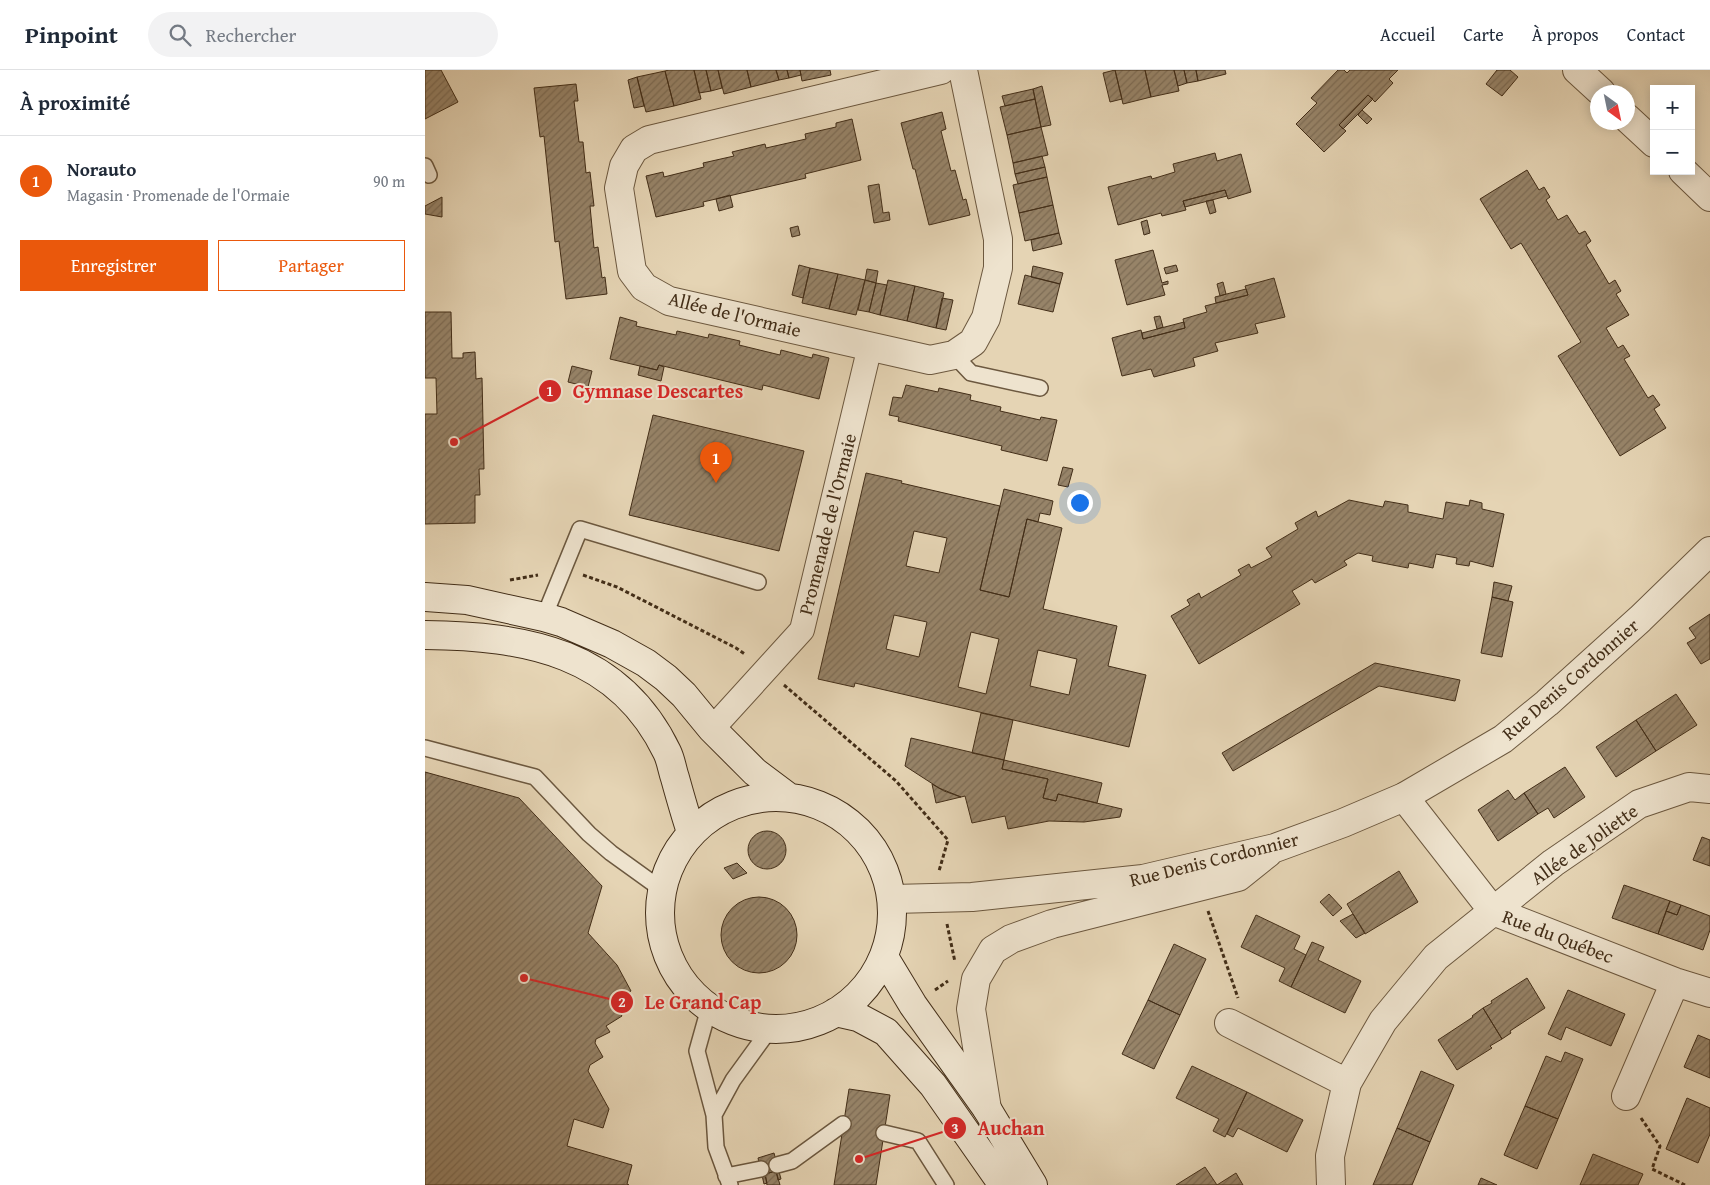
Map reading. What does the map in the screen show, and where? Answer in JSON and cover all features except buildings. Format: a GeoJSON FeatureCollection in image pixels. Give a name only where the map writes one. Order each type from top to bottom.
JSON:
{"type":"FeatureCollection","features":[{"type":"Feature","properties":{"kind":"street","name":"Allée de l'Ormaie"},"geometry":{"type":"LineString","coordinates":[[941,70],[649,140],[633,149],[624,166],[619,188],[632,271],[644,287],[669,301],[930,360],[954,355],[973,342],[986,318],[998,268],[998,239],[963,70]]}},
{"type":"Feature","properties":{"kind":"street"},"geometry":{"type":"LineString","coordinates":[[1577,70],[1593,85]]}},
{"type":"Feature","properties":{"kind":"street"},"geometry":{"type":"LineString","coordinates":[[1635,125],[1650,139]]}},
{"type":"Feature","properties":{"kind":"street"},"geometry":{"type":"LineString","coordinates":[[1687,175],[1710,197]]}},
{"type":"Feature","properties":{"kind":"street","name":"Promenade de l'Ormaie"},"geometry":{"type":"LineString","coordinates":[[711,729],[802,630],[870,346]]}},
{"type":"Feature","properties":{"kind":"street","name":"Rue Denis Cordonnier"},"geometry":{"type":"LineString","coordinates":[[893,899],[972,897],[1143,879],[1275,848],[1343,823],[1404,797],[1503,739],[1547,703],[1641,619],[1710,551]]}},
{"type":"Feature","properties":{"kind":"street"},"geometry":{"type":"LineString","coordinates":[[425,597],[467,600],[544,617],[561,622],[612,644],[646,663],[665,678],[684,695],[711,729],[755,772],[787,796]]}},
{"type":"Feature","properties":{"kind":"street"},"geometry":{"type":"LineString","coordinates":[[425,635],[509,640],[532,645],[557,652],[593,669],[612,683],[645,715],[667,753],[691,832]]}},
{"type":"Feature","properties":{"kind":"street","name":"Allée de Joliette"},"geometry":{"type":"LineString","coordinates":[[1331,1185],[1330,1156],[1347,1083],[1383,1021],[1436,957],[1553,863],[1639,804],[1689,787],[1710,789]]}},
{"type":"Feature","properties":{"kind":"street"},"geometry":{"type":"LineString","coordinates":[[787,796],[809,800],[831,809],[850,822],[866,838],[879,856],[888,877],[893,899],[892,929],[884,957],[872,979],[856,997],[837,1012],[816,1023],[793,1028],[770,1029],[749,1026],[727,1019],[709,1008],[689,990],[673,968],[663,943],[659,916],[661,889],[668,868],[678,849],[691,832],[712,815],[735,803],[761,797],[787,796]]}},
{"type":"Feature","properties":{"kind":"street","name":"Rue du Québec"},"geometry":{"type":"LineString","coordinates":[[1404,797],[1493,911],[1675,982],[1710,993]]}},
{"type":"Feature","properties":{"kind":"street"},"geometry":{"type":"LineString","coordinates":[[987,1109],[971,1009],[976,979],[993,950],[1011,940],[1052,924],[1238,877],[1275,848]]}},
{"type":"Feature","properties":{"kind":"street"},"geometry":{"type":"LineString","coordinates":[[884,957],[913,1004],[987,1109],[1033,1185]]}},
{"type":"Feature","properties":{"kind":"street"},"geometry":{"type":"LineString","coordinates":[[1626,1096],[1675,982]]}},
{"type":"Feature","properties":{"kind":"street"},"geometry":{"type":"LineString","coordinates":[[837,1012],[858,1017],[886,1032],[933,1085],[1003,1185]]}},
{"type":"Feature","properties":{"kind":"street"},"geometry":{"type":"LineString","coordinates":[[1229,1023],[1347,1083]]}},
{"type":"Feature","properties":{"kind":"lane"},"geometry":{"type":"LineString","coordinates":[[954,355],[971,374],[1040,388]]}},
{"type":"Feature","properties":{"kind":"lane"},"geometry":{"type":"LineString","coordinates":[[544,617],[580,529],[757,582]]}},
{"type":"Feature","properties":{"kind":"lane"},"geometry":{"type":"LineString","coordinates":[[425,748],[535,777],[589,834],[661,889]]}},
{"type":"Feature","properties":{"kind":"lane"},"geometry":{"type":"LineString","coordinates":[[709,1008],[697,1051],[714,1115],[716,1148],[728,1181],[761,1169]]}},
{"type":"Feature","properties":{"kind":"lane"},"geometry":{"type":"LineString","coordinates":[[714,1115],[733,1080],[770,1029]]}},
{"type":"Feature","properties":{"kind":"lane"},"geometry":{"type":"LineString","coordinates":[[777,1165],[792,1161],[843,1124]]}},
{"type":"Feature","properties":{"kind":"lane"},"geometry":{"type":"LineString","coordinates":[[884,1133],[918,1141],[946,1185]]}},
{"type":"Feature","properties":{"kind":"path"},"geometry":{"type":"LineString","coordinates":[[1207,908],[1239,1001],[1229,1023]]}},
{"type":"Feature","properties":{"kind":"path"},"geometry":{"type":"LineString","coordinates":[[946,920],[957,966]]}},
{"type":"Feature","properties":{"kind":"path"},"geometry":{"type":"LineString","coordinates":[[928,995],[952,978]]}},
{"type":"Feature","properties":{"kind":"path"},"geometry":{"type":"LineString","coordinates":[[1626,1096],[1659,1146],[1652,1169],[1685,1185]]}},
{"type":"Feature","properties":{"kind":"place","name":"Gymnase Descartes"},"geometry":{"type":"Point","coordinates":[454,442]}},
{"type":"Feature","properties":{"kind":"place","name":"Norauto"},"geometry":{"type":"Point","coordinates":[716,483]}},
{"type":"Feature","properties":{"kind":"place","name":"Le Grand Cap"},"geometry":{"type":"Point","coordinates":[524,978]}},
{"type":"Feature","properties":{"kind":"place","name":"Auchan"},"geometry":{"type":"Point","coordinates":[859,1159]}}]}
